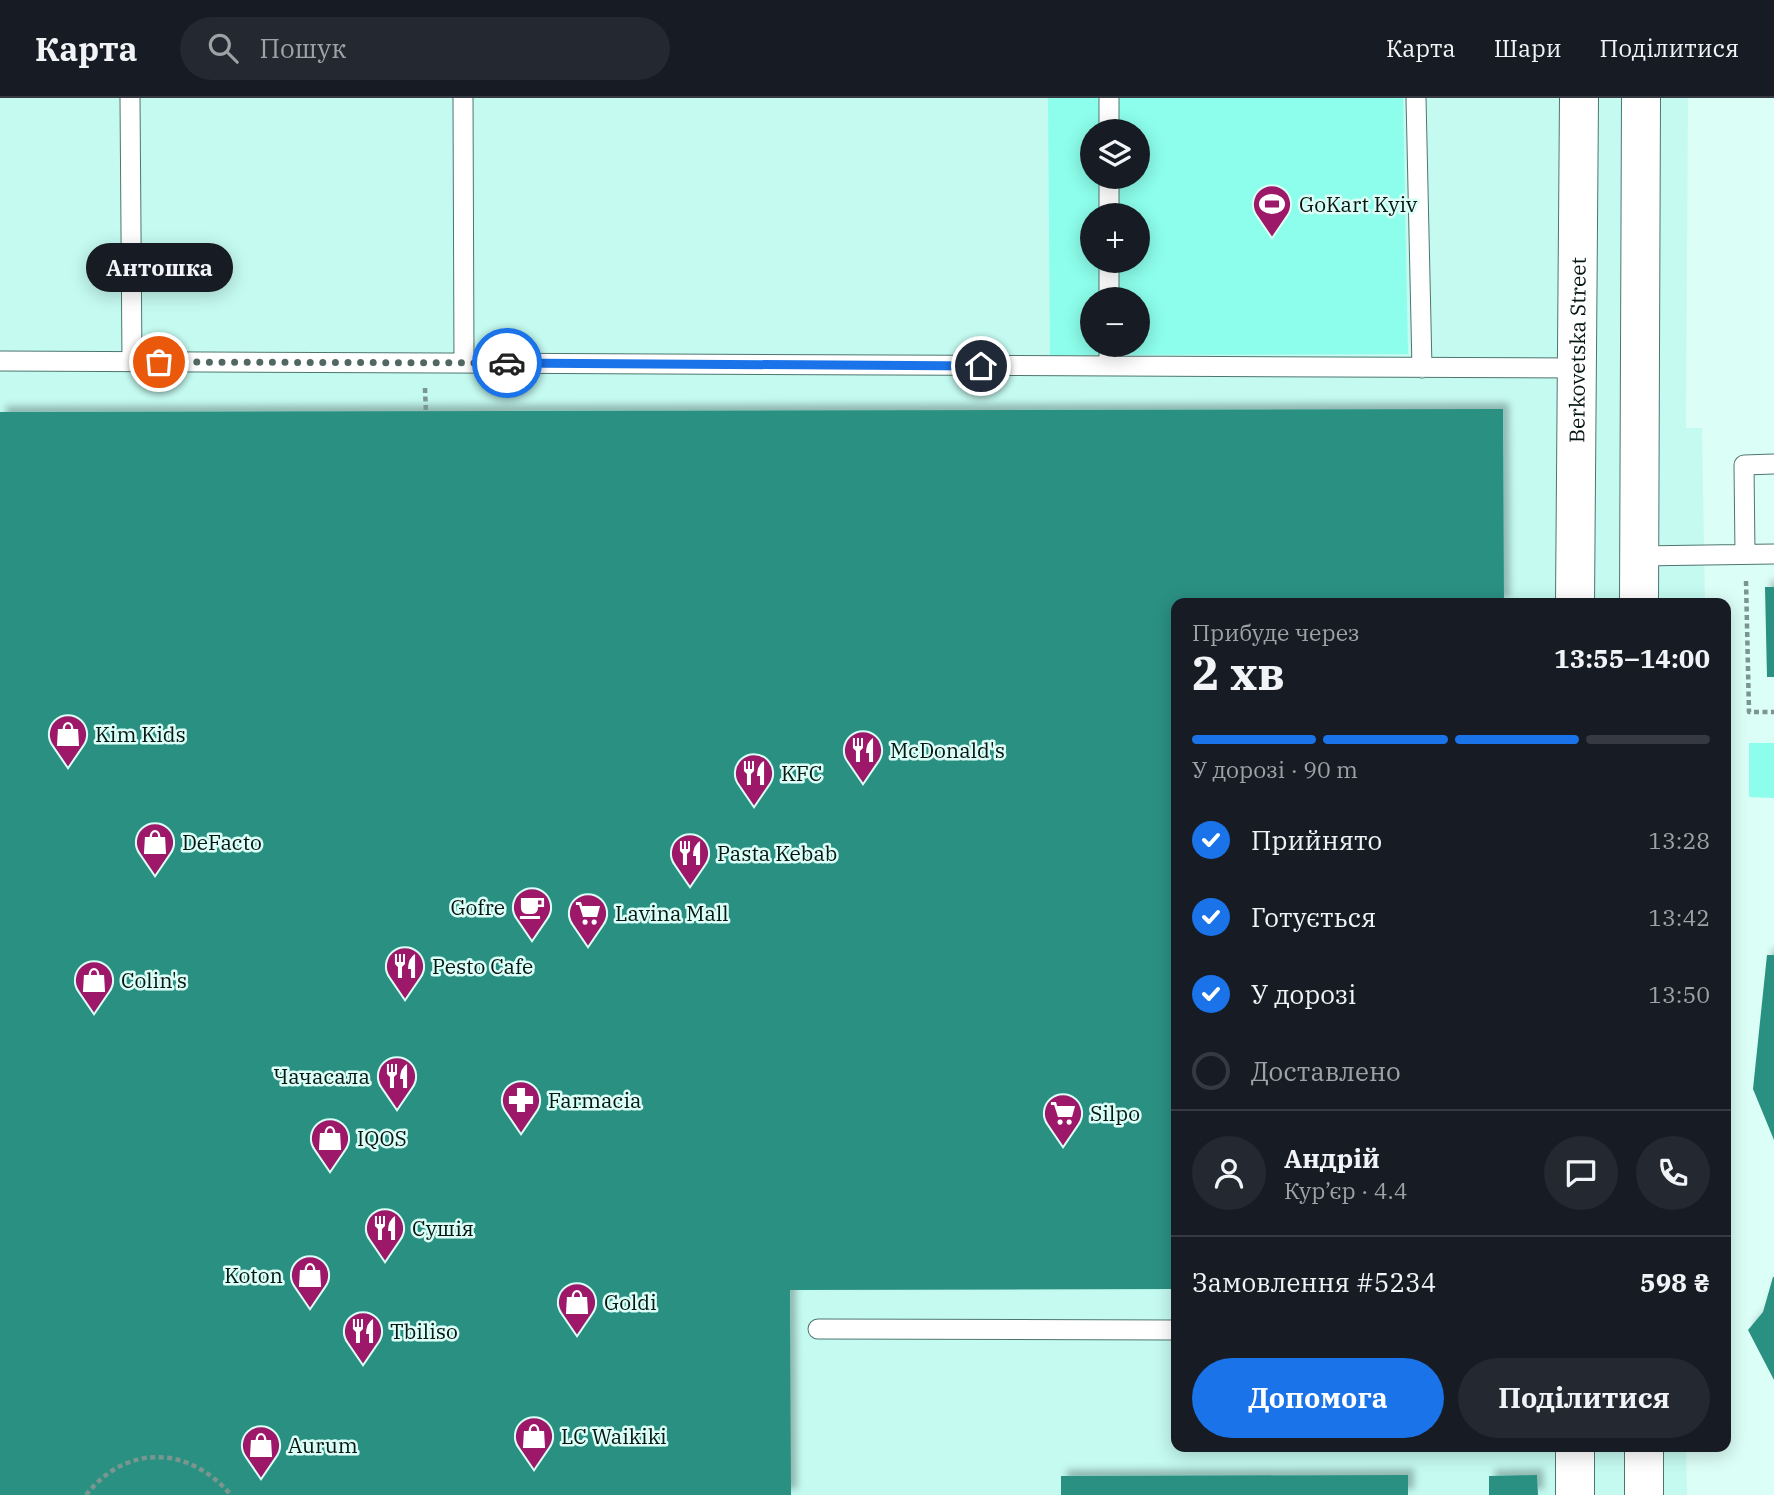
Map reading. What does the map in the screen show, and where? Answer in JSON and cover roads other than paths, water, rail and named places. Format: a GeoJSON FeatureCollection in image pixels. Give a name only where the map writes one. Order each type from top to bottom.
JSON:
{"type":"FeatureCollection","features":[{"type":"Feature","properties":{"kind":"street","name":"Berkovetska Street"},"geometry":{"type":"LineString","coordinates":[[1574,598],[1578,98]]}},
{"type":"Feature","properties":{"kind":"street"},"geometry":{"type":"LineString","coordinates":[[1639,598],[1641,98]]}},
{"type":"Feature","properties":{"kind":"street"},"geometry":{"type":"LineString","coordinates":[[1575,1452],[1575,1495]]}},
{"type":"Feature","properties":{"kind":"street"},"geometry":{"type":"LineString","coordinates":[[1644,1452],[1644,1495]]}},
{"type":"Feature","properties":{"kind":"lane"},"geometry":{"type":"LineString","coordinates":[[130,98],[132,362]]}},
{"type":"Feature","properties":{"kind":"lane"},"geometry":{"type":"LineString","coordinates":[[463,98],[464,363]]}},
{"type":"Feature","properties":{"kind":"lane"},"geometry":{"type":"LineString","coordinates":[[1109,98],[1109,119]]}},
{"type":"Feature","properties":{"kind":"lane"},"geometry":{"type":"LineString","coordinates":[[1416,98],[1422,368]]}},
{"type":"Feature","properties":{"kind":"lane"},"geometry":{"type":"LineString","coordinates":[[1109,357],[1109,366]]}},
{"type":"Feature","properties":{"kind":"lane"},"geometry":{"type":"LineString","coordinates":[[0,361],[1576,368]]}},
{"type":"Feature","properties":{"kind":"lane"},"geometry":{"type":"LineString","coordinates":[[1745,554],[1744,465],[1774,464]]}},
{"type":"Feature","properties":{"kind":"lane"},"geometry":{"type":"LineString","coordinates":[[1639,556],[1774,554]]}},
{"type":"Feature","properties":{"kind":"lane"},"geometry":{"type":"LineString","coordinates":[[818,1329],[1171,1330]]}},
{"type":"Feature","properties":{"kind":"place","name":"GoKart Kyiv"},"geometry":{"type":"Point","coordinates":[1272,238]}},
{"type":"Feature","properties":{"kind":"place","name":"Антошка"},"geometry":{"type":"Point","coordinates":[159,362]}},
{"type":"Feature","properties":{"kind":"place","name":"Kim Kids"},"geometry":{"type":"Point","coordinates":[68,768]}},
{"type":"Feature","properties":{"kind":"place","name":"McDonald's"},"geometry":{"type":"Point","coordinates":[863,784]}},
{"type":"Feature","properties":{"kind":"place","name":"KFC"},"geometry":{"type":"Point","coordinates":[754,807]}},
{"type":"Feature","properties":{"kind":"place","name":"DeFacto"},"geometry":{"type":"Point","coordinates":[155,876]}},
{"type":"Feature","properties":{"kind":"place","name":"Pasta Kebab"},"geometry":{"type":"Point","coordinates":[690,887]}},
{"type":"Feature","properties":{"kind":"place","name":"Gofre"},"geometry":{"type":"Point","coordinates":[532,941]}},
{"type":"Feature","properties":{"kind":"place","name":"Lavina Mall"},"geometry":{"type":"Point","coordinates":[588,947]}},
{"type":"Feature","properties":{"kind":"place","name":"Pesto Cafe"},"geometry":{"type":"Point","coordinates":[405,1000]}},
{"type":"Feature","properties":{"kind":"place","name":"Colin's"},"geometry":{"type":"Point","coordinates":[94,1014]}},
{"type":"Feature","properties":{"kind":"place","name":"Чачасала"},"geometry":{"type":"Point","coordinates":[397,1110]}},
{"type":"Feature","properties":{"kind":"place","name":"Farmacia"},"geometry":{"type":"Point","coordinates":[521,1134]}},
{"type":"Feature","properties":{"kind":"place","name":"Silpo"},"geometry":{"type":"Point","coordinates":[1063,1147]}},
{"type":"Feature","properties":{"kind":"place","name":"IQOS"},"geometry":{"type":"Point","coordinates":[330,1172]}},
{"type":"Feature","properties":{"kind":"place","name":"Сушія"},"geometry":{"type":"Point","coordinates":[385,1262]}},
{"type":"Feature","properties":{"kind":"place","name":"Koton"},"geometry":{"type":"Point","coordinates":[310,1309]}},
{"type":"Feature","properties":{"kind":"place","name":"Goldi"},"geometry":{"type":"Point","coordinates":[577,1336]}},
{"type":"Feature","properties":{"kind":"place","name":"Tbiliso"},"geometry":{"type":"Point","coordinates":[363,1365]}},
{"type":"Feature","properties":{"kind":"place","name":"LC Waikiki"},"geometry":{"type":"Point","coordinates":[534,1470]}},
{"type":"Feature","properties":{"kind":"place","name":"Aurum"},"geometry":{"type":"Point","coordinates":[261,1479]}}]}
